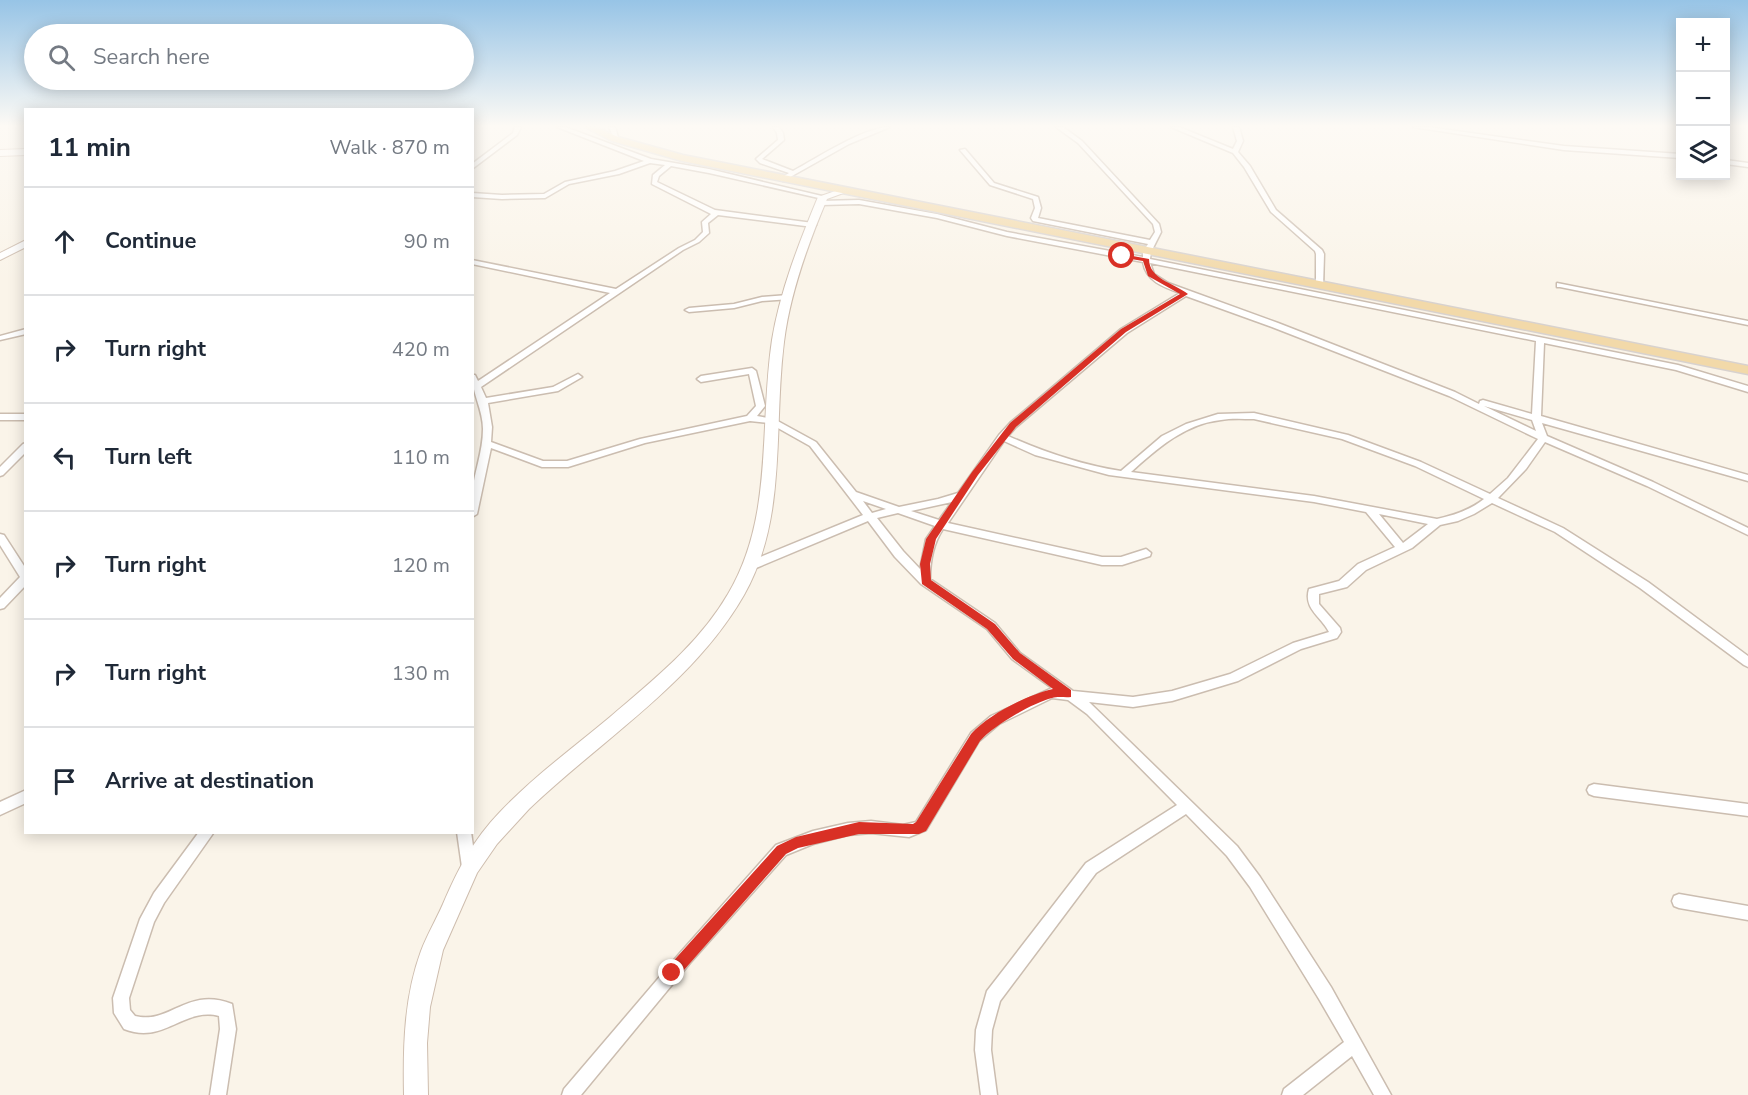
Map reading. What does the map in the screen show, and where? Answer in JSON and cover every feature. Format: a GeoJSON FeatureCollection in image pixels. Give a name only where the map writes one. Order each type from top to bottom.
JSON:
{"type":"FeatureCollection","features":[{"type":"Feature","properties":{"kind":"main road"},"geometry":{"type":"LineString","coordinates":[[779,178],[1748,370]]}},
{"type":"Feature","properties":{"kind":"street"},"geometry":{"type":"LineString","coordinates":[[474,195],[545,196],[567,183],[592,178]]}},
{"type":"Feature","properties":{"kind":"street"},"geometry":{"type":"LineString","coordinates":[[655,178],[654,183],[716,213],[813,225]]}},
{"type":"Feature","properties":{"kind":"street"},"geometry":{"type":"LineString","coordinates":[[737,178],[822,200],[870,204],[949,219],[1007,234],[1149,252]]}},
{"type":"Feature","properties":{"kind":"street"},"geometry":{"type":"LineString","coordinates":[[987,178],[992,184],[1036,198],[1038,208],[1035,220],[1149,252],[1540,341],[1678,368],[1748,390]]}},
{"type":"Feature","properties":{"kind":"street"},"geometry":{"type":"LineString","coordinates":[[1113,178],[1156,224],[1158,232],[1146,264],[1151,275],[1185,294],[1275,325],[1452,394],[1543,438],[1650,484],[1748,532]]}},
{"type":"Feature","properties":{"kind":"street"},"geometry":{"type":"LineString","coordinates":[[1254,178],[1273,211],[1318,250],[1320,286]]}},
{"type":"Feature","properties":{"kind":"street"},"geometry":{"type":"LineString","coordinates":[[416,1095],[418,1016],[425,975],[430,955],[469,867],[480,850],[529,796],[654,690],[681,664],[723,615],[752,565],[767,507],[778,342],[788,297],[822,200],[844,191]]}},
{"type":"Feature","properties":{"kind":"street"},"geometry":{"type":"LineString","coordinates":[[474,499],[490,433],[484,400],[475,381],[681,249],[702,238],[706,234],[705,222],[716,213]]}},
{"type":"Feature","properties":{"kind":"street"},"geometry":{"type":"LineString","coordinates":[[0,257],[24,244]]}},
{"type":"Feature","properties":{"kind":"street"},"geometry":{"type":"LineString","coordinates":[[474,262],[617,292]]}},
{"type":"Feature","properties":{"kind":"street"},"geometry":{"type":"LineString","coordinates":[[1560,285],[1748,324]]}},
{"type":"Feature","properties":{"kind":"street"},"geometry":{"type":"LineString","coordinates":[[926,581],[931,539],[1002,437],[1124,331],[1185,294]]}},
{"type":"Feature","properties":{"kind":"street"},"geometry":{"type":"LineString","coordinates":[[689,310],[734,306],[762,299],[788,297]]}},
{"type":"Feature","properties":{"kind":"street"},"geometry":{"type":"LineString","coordinates":[[0,338],[24,332]]}},
{"type":"Feature","properties":{"kind":"street"},"geometry":{"type":"LineString","coordinates":[[1540,341],[1536,418],[1543,438]]}},
{"type":"Feature","properties":{"kind":"street"},"geometry":{"type":"LineString","coordinates":[[700,379],[752,371],[761,406],[750,418]]}},
{"type":"Feature","properties":{"kind":"street"},"geometry":{"type":"LineString","coordinates":[[484,400],[555,389],[578,377]]}},
{"type":"Feature","properties":{"kind":"street"},"geometry":{"type":"LineString","coordinates":[[1452,394],[1748,478]]}},
{"type":"Feature","properties":{"kind":"street"},"geometry":{"type":"LineString","coordinates":[[0,417],[24,417]]}},
{"type":"Feature","properties":{"kind":"street"},"geometry":{"type":"LineString","coordinates":[[1123,474],[1165,438],[1189,426],[1218,417],[1254,417],[1345,437],[1379,448],[1494,498],[1559,530],[1616,567],[1748,662]]}},
{"type":"Feature","properties":{"kind":"street"},"geometry":{"type":"LineString","coordinates":[[488,444],[542,464],[567,464],[582,462],[643,441],[750,418],[771,421],[813,444],[898,554],[926,581],[991,626],[1016,656],[1091,710],[1232,851],[1255,882],[1383,1095]]}},
{"type":"Feature","properties":{"kind":"street"},"geometry":{"type":"LineString","coordinates":[[1002,437],[1038,453],[1123,474],[1297,496],[1437,522],[1449,521],[1466,514],[1494,498],[1525,465],[1543,438]]}},
{"type":"Feature","properties":{"kind":"street"},"geometry":{"type":"LineString","coordinates":[[0,473],[24,448]]}},
{"type":"Feature","properties":{"kind":"street"},"geometry":{"type":"LineString","coordinates":[[849,493],[942,525],[1102,561],[1122,561],[1146,553]]}},
{"type":"Feature","properties":{"kind":"street"},"geometry":{"type":"LineString","coordinates":[[752,565],[869,517],[895,510],[936,504],[961,495]]}},
{"type":"Feature","properties":{"kind":"street"},"geometry":{"type":"LineString","coordinates":[[1370,511],[1402,548]]}},
{"type":"Feature","properties":{"kind":"street"},"geometry":{"type":"LineString","coordinates":[[570,1095],[685,958],[782,850],[796,842],[859,828],[914,830],[921,826],[975,737],[995,720],[1052,693],[1133,702],[1172,696],[1234,678],[1297,646],[1333,634],[1334,628],[1314,605],[1313,592],[1343,584],[1362,567],[1402,548],[1437,522]]}},
{"type":"Feature","properties":{"kind":"street"},"geometry":{"type":"LineString","coordinates":[[0,537],[24,575]]}},
{"type":"Feature","properties":{"kind":"street"},"geometry":{"type":"LineString","coordinates":[[0,605],[24,580]]}},
{"type":"Feature","properties":{"kind":"street"},"geometry":{"type":"LineString","coordinates":[[1594,790],[1748,810]]}},
{"type":"Feature","properties":{"kind":"street"},"geometry":{"type":"LineString","coordinates":[[0,809],[24,797]]}},
{"type":"Feature","properties":{"kind":"street"},"geometry":{"type":"LineString","coordinates":[[989,1095],[983,1050],[984,1030],[993,997],[1091,868],[1187,806]]}},
{"type":"Feature","properties":{"kind":"street"},"geometry":{"type":"LineString","coordinates":[[206,834],[159,898],[147,919],[120,998],[122,1013],[130,1023],[145,1026],[195,1008],[215,1005],[226,1010],[228,1029],[218,1095]]}},
{"type":"Feature","properties":{"kind":"street"},"geometry":{"type":"LineString","coordinates":[[464,834],[469,867]]}},
{"type":"Feature","properties":{"kind":"street"},"geometry":{"type":"LineString","coordinates":[[1679,901],[1748,913]]}},
{"type":"Feature","properties":{"kind":"street"},"geometry":{"type":"LineString","coordinates":[[1290,1095],[1354,1044]]}},
{"type":"Feature","properties":{"kind":"route"},"geometry":{"type":"LineString","coordinates":[[672,973],[782,850],[796,842],[859,828],[914,830],[921,826],[975,737],[984,728],[995,720],[1052,693],[1067,693],[1016,656],[991,626],[926,581],[925,564],[931,539],[975,474],[1013,425],[1124,331],[1185,294],[1158,281],[1151,275],[1147,270],[1147,260],[1122,256]]}}]}
